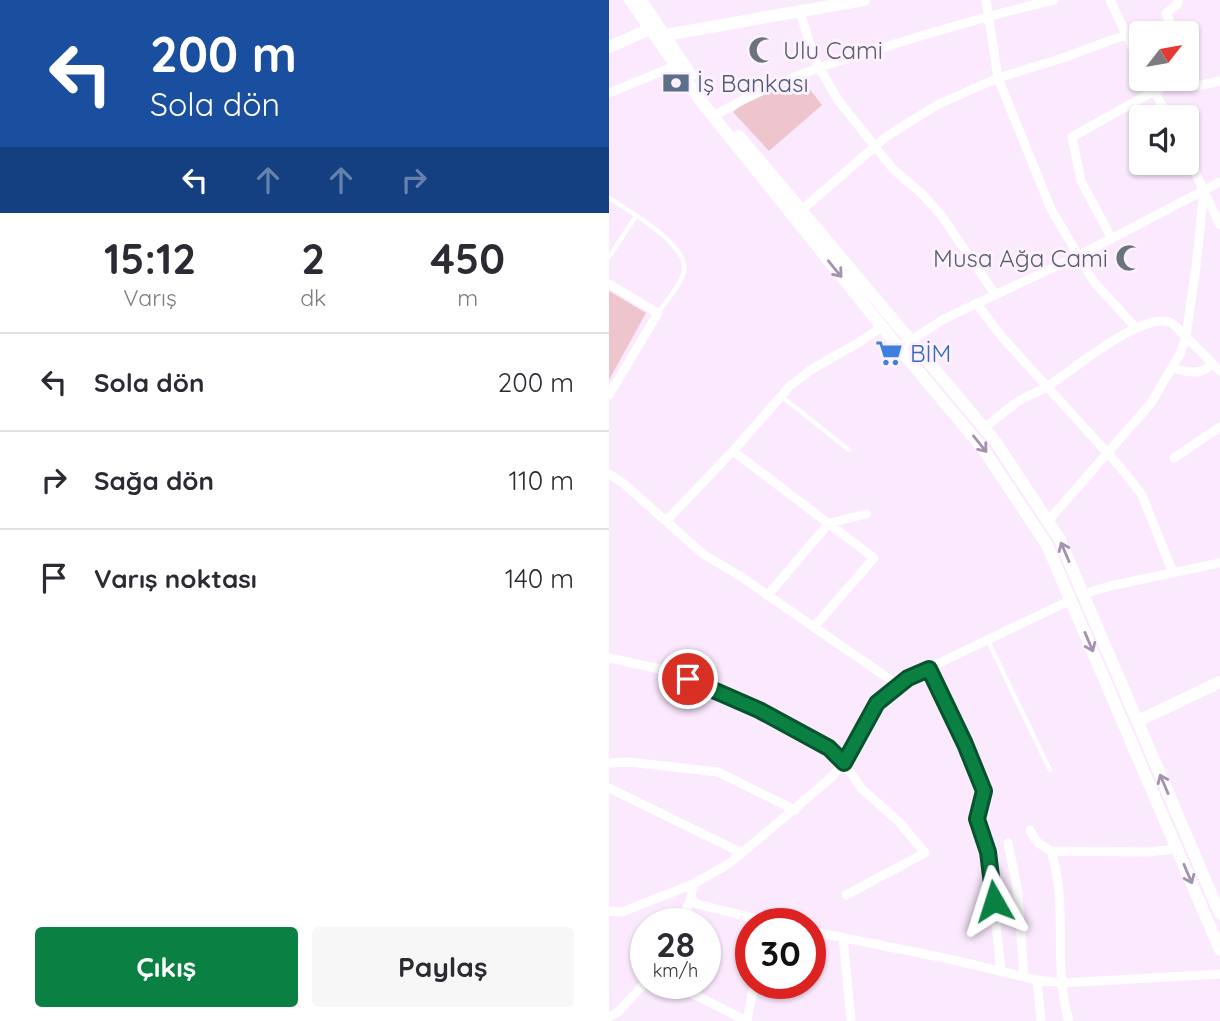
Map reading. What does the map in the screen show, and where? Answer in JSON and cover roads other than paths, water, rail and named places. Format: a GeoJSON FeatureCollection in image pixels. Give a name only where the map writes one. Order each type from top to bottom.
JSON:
{"type":"FeatureCollection","features":[{"type":"Feature","properties":{"kind":"main road"},"geometry":{"type":"LineString","coordinates":[[630,0],[675,66],[797,214],[911,340],[984,428],[1059,538],[1077,597],[1220,950]]}},
{"type":"Feature","properties":{"kind":"main road"},"geometry":{"type":"LineString","coordinates":[[641,0],[719,113],[882,327],[985,450],[1047,545],[1077,597],[1138,721],[1220,914]]}},
{"type":"Feature","properties":{"kind":"main road"},"geometry":{"type":"LineString","coordinates":[[665,36],[803,7],[864,0]]}},
{"type":"Feature","properties":{"kind":"main road"},"geometry":{"type":"LineString","coordinates":[[609,47],[650,29]]}},
{"type":"Feature","properties":{"kind":"main road"},"geometry":{"type":"LineString","coordinates":[[1138,721],[1220,682]]}},
{"type":"Feature","properties":{"kind":"street"},"geometry":{"type":"LineString","coordinates":[[985,0],[998,78],[1051,209],[1103,293],[1136,328]]}},
{"type":"Feature","properties":{"kind":"street"},"geometry":{"type":"LineString","coordinates":[[719,113],[776,83],[819,68],[987,16],[1054,0]]}},
{"type":"Feature","properties":{"kind":"street"},"geometry":{"type":"LineString","coordinates":[[1110,0],[1129,43]]}},
{"type":"Feature","properties":{"kind":"street"},"geometry":{"type":"LineString","coordinates":[[1169,21],[1166,13],[1178,4],[1178,0]]}},
{"type":"Feature","properties":{"kind":"street"},"geometry":{"type":"LineString","coordinates":[[803,7],[819,68],[838,100],[893,169],[941,215],[995,294]]}},
{"type":"Feature","properties":{"kind":"street"},"geometry":{"type":"LineString","coordinates":[[797,214],[887,136],[939,104],[998,78],[1125,35]]}},
{"type":"Feature","properties":{"kind":"street"},"geometry":{"type":"LineString","coordinates":[[609,93],[675,66]]}},
{"type":"Feature","properties":{"kind":"street"},"geometry":{"type":"LineString","coordinates":[[1199,86],[1220,81]]}},
{"type":"Feature","properties":{"kind":"street"},"geometry":{"type":"LineString","coordinates":[[1111,239],[1081,181],[1072,137],[1154,91],[1162,105]]}},
{"type":"Feature","properties":{"kind":"street"},"geometry":{"type":"LineString","coordinates":[[1197,175],[1220,225]]}},
{"type":"Feature","properties":{"kind":"street"},"geometry":{"type":"LineString","coordinates":[[899,348],[944,319],[1078,256],[1220,181]]}},
{"type":"Feature","properties":{"kind":"street"},"geometry":{"type":"LineString","coordinates":[[1048,521],[1151,403],[1173,368],[1186,336],[1204,190]]}},
{"type":"Feature","properties":{"kind":"street"},"geometry":{"type":"LineString","coordinates":[[609,284],[658,313],[610,390]]}},
{"type":"Feature","properties":{"kind":"street"},"geometry":{"type":"LineString","coordinates":[[976,303],[1002,337],[1142,495],[1173,573]]}},
{"type":"Feature","properties":{"kind":"street"},"geometry":{"type":"LineString","coordinates":[[984,428],[1018,402],[1136,328],[1163,320],[1172,323],[1220,372]]}},
{"type":"Feature","properties":{"kind":"street"},"geometry":{"type":"LineString","coordinates":[[666,521],[733,451],[780,396],[812,369],[882,327]]}},
{"type":"Feature","properties":{"kind":"street"},"geometry":{"type":"LineString","coordinates":[[1173,368],[1199,372],[1212,364]]}},
{"type":"Feature","properties":{"kind":"street"},"geometry":{"type":"LineString","coordinates":[[1174,458],[1220,427]]}},
{"type":"Feature","properties":{"kind":"street"},"geometry":{"type":"LineString","coordinates":[[733,451],[874,558],[814,627]]}},
{"type":"Feature","properties":{"kind":"street"},"geometry":{"type":"LineString","coordinates":[[609,474],[703,554],[898,685]]}},
{"type":"Feature","properties":{"kind":"street"},"geometry":{"type":"LineString","coordinates":[[768,596],[829,523],[866,514]]}},
{"type":"Feature","properties":{"kind":"street"},"geometry":{"type":"LineString","coordinates":[[609,911],[622,912],[692,884],[727,865],[795,810],[844,763],[877,703],[898,685],[1077,597],[1110,586],[1220,563]]}},
{"type":"Feature","properties":{"kind":"street"},"geometry":{"type":"LineString","coordinates":[[609,658],[669,671],[731,696],[829,748],[844,763],[862,789],[908,832],[925,853],[846,895]]}},
{"type":"Feature","properties":{"kind":"street"},"geometry":{"type":"LineString","coordinates":[[929,669],[984,791],[977,819],[990,866],[1001,972]]}},
{"type":"Feature","properties":{"kind":"street"},"geometry":{"type":"LineString","coordinates":[[609,763],[629,762],[718,772],[795,810]]}},
{"type":"Feature","properties":{"kind":"street"},"geometry":{"type":"LineString","coordinates":[[609,788],[742,853]]}},
{"type":"Feature","properties":{"kind":"street"},"geometry":{"type":"LineString","coordinates":[[1030,830],[1037,842],[1051,851],[1147,852],[1177,849]]}},
{"type":"Feature","properties":{"kind":"street"},"geometry":{"type":"LineString","coordinates":[[1008,843],[1018,892],[1024,977]]}},
{"type":"Feature","properties":{"kind":"street"},"geometry":{"type":"LineString","coordinates":[[1051,851],[1058,883],[1063,983],[1069,1021]]}},
{"type":"Feature","properties":{"kind":"street"},"geometry":{"type":"LineString","coordinates":[[687,908],[692,884]]}},
{"type":"Feature","properties":{"kind":"street"},"geometry":{"type":"LineString","coordinates":[[691,899],[697,904],[735,915]]}},
{"type":"Feature","properties":{"kind":"street"},"geometry":{"type":"LineString","coordinates":[[826,933],[1037,980],[1063,983],[1220,974]]}},
{"type":"Feature","properties":{"kind":"street"},"geometry":{"type":"LineString","coordinates":[[843,937],[851,1021]]}},
{"type":"Feature","properties":{"kind":"street"},"geometry":{"type":"LineString","coordinates":[[1037,980],[1041,1021]]}},
{"type":"Feature","properties":{"kind":"street"},"geometry":{"type":"LineString","coordinates":[[609,1017],[618,1013],[631,999]]}},
{"type":"Feature","properties":{"kind":"street"},"geometry":{"type":"LineString","coordinates":[[703,999],[747,1021],[751,999]]}},
{"type":"Feature","properties":{"kind":"lane"},"geometry":{"type":"LineString","coordinates":[[609,198],[675,246],[684,261],[683,274],[658,313]]}},
{"type":"Feature","properties":{"kind":"lane"},"geometry":{"type":"LineString","coordinates":[[609,257],[636,216]]}},
{"type":"Feature","properties":{"kind":"lane"},"geometry":{"type":"LineString","coordinates":[[780,396],[849,450]]}},
{"type":"Feature","properties":{"kind":"lane"},"geometry":{"type":"LineString","coordinates":[[988,641],[1049,770]]}},
{"type":"Feature","properties":{"kind":"place","name":"Ulu Cami"},"geometry":{"type":"Point","coordinates":[762,50]}},
{"type":"Feature","properties":{"kind":"place","name":"İş Bankası"},"geometry":{"type":"Point","coordinates":[676,83]}},
{"type":"Feature","properties":{"kind":"place","name":"Musa Ağa Cami"},"geometry":{"type":"Point","coordinates":[1129,258]}},
{"type":"Feature","properties":{"kind":"place","name":"BİM"},"geometry":{"type":"Point","coordinates":[889,353]}}]}
